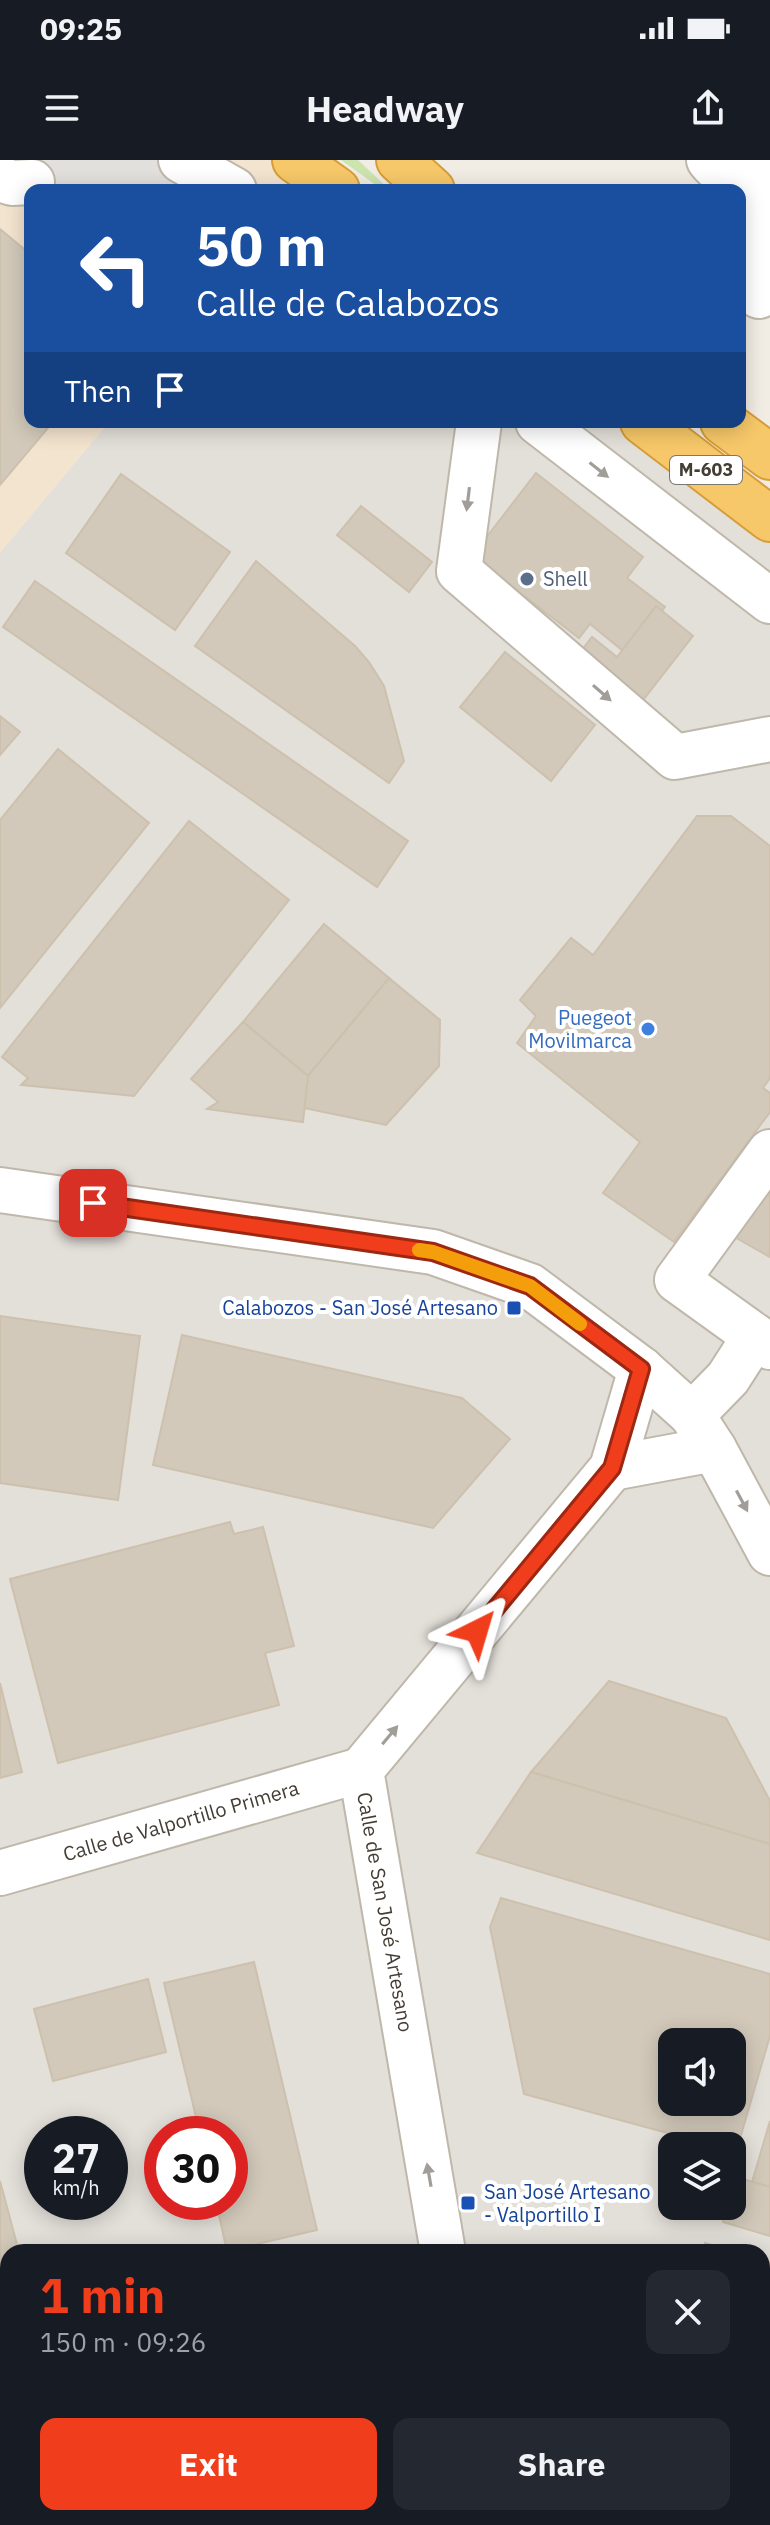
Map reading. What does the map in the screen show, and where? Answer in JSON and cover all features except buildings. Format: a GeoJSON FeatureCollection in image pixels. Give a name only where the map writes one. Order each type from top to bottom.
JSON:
{"type":"FeatureCollection","features":[{"type":"Feature","properties":{"kind":"highway"},"geometry":{"type":"LineString","coordinates":[[399,160],[425,184]]}},
{"type":"Feature","properties":{"kind":"highway","name":"M-603"},"geometry":{"type":"LineString","coordinates":[[651,428],[770,519]]}},
{"type":"Feature","properties":{"kind":"highway","name":"M-603"},"geometry":{"type":"LineString","coordinates":[[732,428],[770,457]]}},
{"type":"Feature","properties":{"kind":"street"},"geometry":{"type":"LineString","coordinates":[[181,160],[223,184]]}},
{"type":"Feature","properties":{"kind":"street"},"geometry":{"type":"LineString","coordinates":[[712,173],[748,182],[768,180],[757,229],[764,303]]}},
{"type":"Feature","properties":{"kind":"street"},"geometry":{"type":"LineString","coordinates":[[746,266],[764,303]]}},
{"type":"Feature","properties":{"kind":"street"},"geometry":{"type":"LineString","coordinates":[[478,428],[459,571],[675,757],[770,739]]}},
{"type":"Feature","properties":{"kind":"street"},"geometry":{"type":"LineString","coordinates":[[546,428],[770,601]]}},
{"type":"Feature","properties":{"kind":"street"},"geometry":{"type":"LineString","coordinates":[[737,428],[770,444]]}},
{"type":"Feature","properties":{"kind":"street"},"geometry":{"type":"LineString","coordinates":[[612,1468],[703,1432],[728,1378],[762,1342],[677,1280],[770,1152]]}},
{"type":"Feature","properties":{"kind":"street"},"geometry":{"type":"LineString","coordinates":[[0,1190],[433,1252],[530,1286],[641,1369],[703,1432],[770,1553]]}},
{"type":"Feature","properties":{"kind":"street","name":"Calle de San José Artesano"},"geometry":{"type":"LineString","coordinates":[[442,2244],[361,1770],[612,1468],[641,1369]]}},
{"type":"Feature","properties":{"kind":"street","name":"Calle de Valportillo Primera"},"geometry":{"type":"LineString","coordinates":[[0,1873],[361,1770]]}},
{"type":"Feature","properties":{"kind":"shaded area"},"geometry":{"type":"Polygon","coordinates":[[[0,160],[295,160],[309,168],[298,184],[24,184],[24,428],[104,428],[0,553],[0,160]]]}},
{"type":"Feature","properties":{"kind":"shaded area"},"geometry":{"type":"Polygon","coordinates":[[[41,160],[160,160],[200,184],[49,184],[41,160]]]}},
{"type":"Feature","properties":{"kind":"shaded area"},"geometry":{"type":"Polygon","coordinates":[[[104,428],[651,428],[770,519],[770,2244],[0,2244],[0,553],[104,428]]]}},
{"type":"Feature","properties":{"kind":"green space"},"geometry":{"type":"Polygon","coordinates":[[[341,160],[358,160],[384,184],[375,184],[341,160]]]}},
{"type":"Feature","properties":{"kind":"slow traffic"},"geometry":{"type":"LineString","coordinates":[[419,1250],[433,1252],[530,1286],[580,1324]]}},
{"type":"Feature","properties":{"kind":"place","name":"Shell"},"geometry":{"type":"Point","coordinates":[527,579]}},
{"type":"Feature","properties":{"kind":"place","name":"Puegeot Movilmarca"},"geometry":{"type":"Point","coordinates":[648,1029]}},
{"type":"Feature","properties":{"kind":"place","name":"Calabozos - San José Artesano"},"geometry":{"type":"Point","coordinates":[514,1308]}},
{"type":"Feature","properties":{"kind":"place","name":"San José Artesano - Valportillo I"},"geometry":{"type":"Point","coordinates":[468,2203]}},
{"type":"Feature","properties":{"kind":"route"},"geometry":{"type":"LineString","coordinates":[[93,1203],[433,1252],[530,1286],[641,1369],[612,1468],[477,1631]]}}]}
